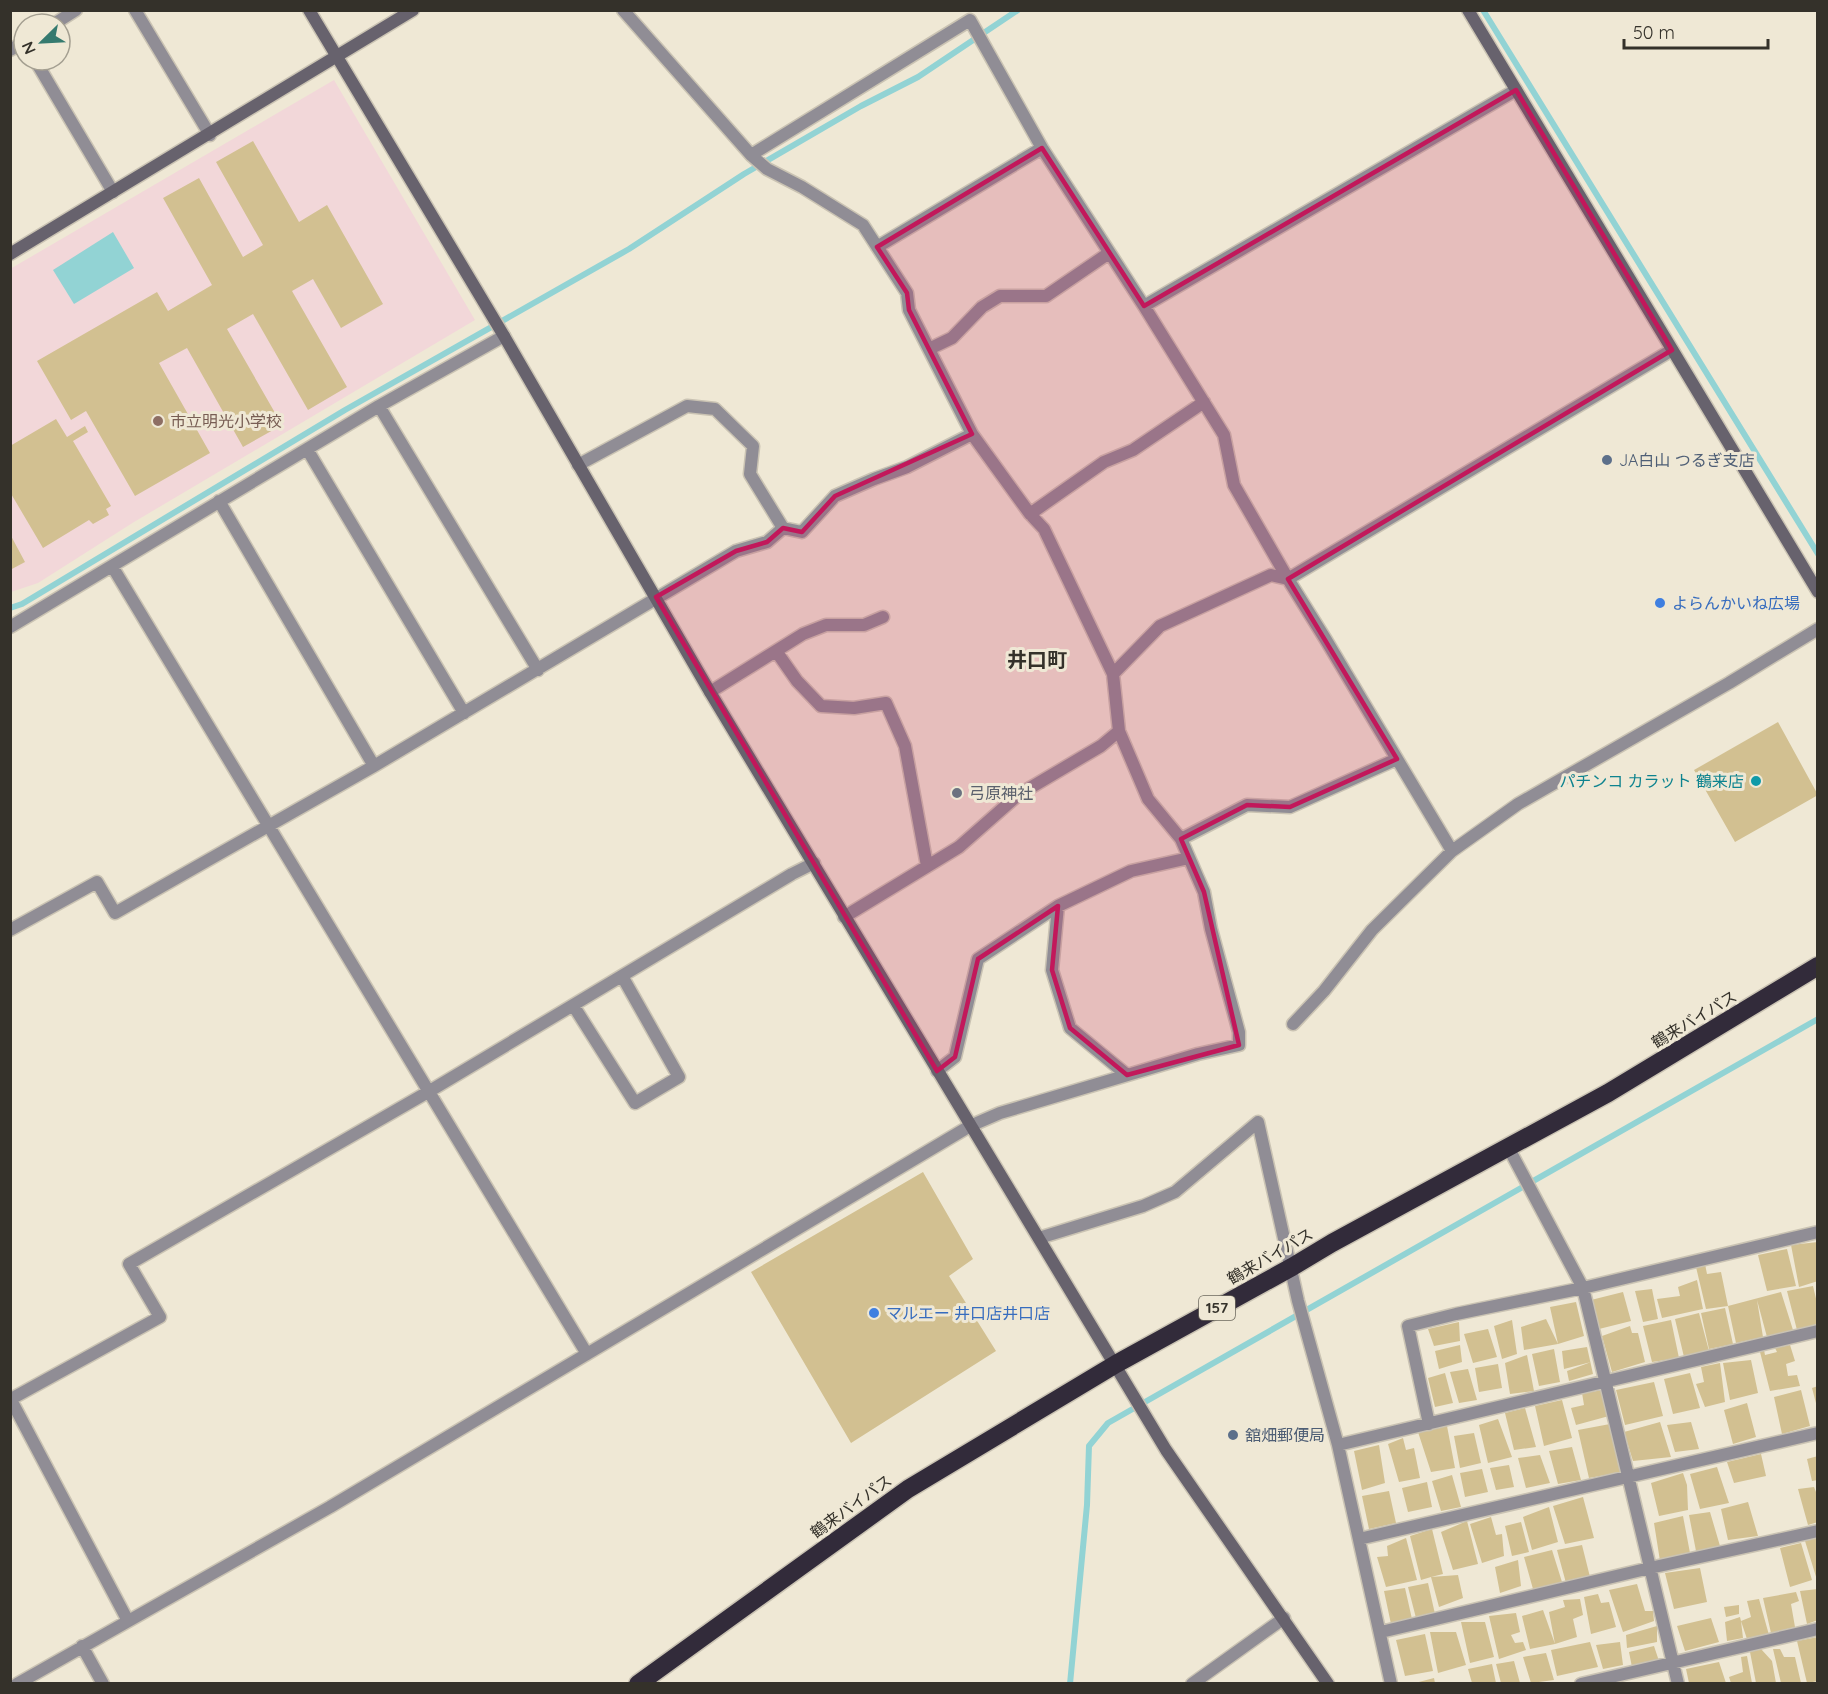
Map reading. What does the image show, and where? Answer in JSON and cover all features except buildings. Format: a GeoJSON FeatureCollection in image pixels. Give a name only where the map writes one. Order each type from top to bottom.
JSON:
{"type":"FeatureCollection","features":[{"type":"Feature","properties":{"kind":"highway","name":"鶴来バイパス"},"geometry":{"type":"LineString","coordinates":[[638,1683],[908,1489],[1116,1364],[1608,1093],[1818,966]]}},
{"type":"Feature","properties":{"kind":"street"},"geometry":{"type":"LineString","coordinates":[[135,10],[210,135]]}},
{"type":"Feature","properties":{"kind":"street"},"geometry":{"type":"LineString","coordinates":[[309,10],[492,316],[710,692],[1166,1450],[1328,1683]]}},
{"type":"Feature","properties":{"kind":"street"},"geometry":{"type":"LineString","coordinates":[[10,254],[413,10]]}},
{"type":"Feature","properties":{"kind":"street"},"geometry":{"type":"LineString","coordinates":[[17,1683],[330,1507],[970,1126],[1000,1113],[1198,1054],[1239,1045],[1239,1032],[1211,929],[1204,892],[1181,839],[1148,799],[1119,731],[1113,674],[1044,529],[1030,514],[972,434],[909,310],[907,293],[863,225],[802,187],[767,169],[753,157],[623,10]]}},
{"type":"Feature","properties":{"kind":"street"},"geometry":{"type":"LineString","coordinates":[[1468,10],[1818,592]]}},
{"type":"Feature","properties":{"kind":"street"},"geometry":{"type":"LineString","coordinates":[[753,157],[970,20],[1042,148],[1224,435],[1234,485],[1452,851]]}},
{"type":"Feature","properties":{"kind":"street"},"geometry":{"type":"LineString","coordinates":[[42,72],[113,192]]}},
{"type":"Feature","properties":{"kind":"street"},"geometry":{"type":"LineString","coordinates":[[1144,306],[1516,90]]}},
{"type":"Feature","properties":{"kind":"street"},"geometry":{"type":"LineString","coordinates":[[877,247],[1042,148]]}},
{"type":"Feature","properties":{"kind":"street"},"geometry":{"type":"LineString","coordinates":[[929,348],[952,338],[982,307],[1000,296],[1046,296],[1109,253]]}},
{"type":"Feature","properties":{"kind":"street"},"geometry":{"type":"LineString","coordinates":[[10,627],[502,334]]}},
{"type":"Feature","properties":{"kind":"street"},"geometry":{"type":"LineString","coordinates":[[1113,674],[1160,626],[1271,575],[1288,579],[1671,350]]}},
{"type":"Feature","properties":{"kind":"street"},"geometry":{"type":"LineString","coordinates":[[1030,514],[1104,462],[1133,450],[1204,402]]}},
{"type":"Feature","properties":{"kind":"street"},"geometry":{"type":"LineString","coordinates":[[379,406],[538,670]]}},
{"type":"Feature","properties":{"kind":"street"},"geometry":{"type":"LineString","coordinates":[[579,465],[687,406],[715,409],[753,446],[750,474],[783,528],[802,532],[835,496],[908,467],[972,434]]}},
{"type":"Feature","properties":{"kind":"street"},"geometry":{"type":"LineString","coordinates":[[307,449],[464,713]]}},
{"type":"Feature","properties":{"kind":"street"},"geometry":{"type":"LineString","coordinates":[[219,501],[374,766]]}},
{"type":"Feature","properties":{"kind":"street"},"geometry":{"type":"LineString","coordinates":[[10,930],[97,882],[115,913],[374,766],[736,550],[766,542],[783,528]]}},
{"type":"Feature","properties":{"kind":"street"},"geometry":{"type":"LineString","coordinates":[[112,566],[587,1354]]}},
{"type":"Feature","properties":{"kind":"street"},"geometry":{"type":"LineString","coordinates":[[710,692],[803,634],[826,625],[864,625],[882,617]]}},
{"type":"Feature","properties":{"kind":"street"},"geometry":{"type":"LineString","coordinates":[[1293,1024],[1324,990],[1372,930],[1452,851],[1518,804],[1818,629]]}},
{"type":"Feature","properties":{"kind":"street"},"geometry":{"type":"LineString","coordinates":[[776,651],[797,681],[821,706],[854,708],[886,703],[905,746],[927,866]]}},
{"type":"Feature","properties":{"kind":"street"},"geometry":{"type":"LineString","coordinates":[[844,917],[960,847],[1018,795],[1101,746],[1119,731]]}},
{"type":"Feature","properties":{"kind":"street"},"geometry":{"type":"LineString","coordinates":[[1181,839],[1247,805],[1290,807],[1397,759]]}},
{"type":"Feature","properties":{"kind":"street"},"geometry":{"type":"LineString","coordinates":[[937,1071],[955,1057],[978,959],[1058,906],[1131,871],[1189,858]]}},
{"type":"Feature","properties":{"kind":"street"},"geometry":{"type":"LineString","coordinates":[[128,1621],[11,1398],[160,1317],[129,1264],[428,1092],[814,863]]}},
{"type":"Feature","properties":{"kind":"street"},"geometry":{"type":"LineString","coordinates":[[1058,906],[1052,970],[1070,1028],[1127,1075]]}},
{"type":"Feature","properties":{"kind":"street"},"geometry":{"type":"LineString","coordinates":[[573,1005],[634,1103],[679,1077],[622,976]]}},
{"type":"Feature","properties":{"kind":"street"},"geometry":{"type":"LineString","coordinates":[[1039,1238],[1143,1206],[1175,1192],[1257,1122],[1304,1322],[1338,1445],[1391,1683]]}},
{"type":"Feature","properties":{"kind":"street"},"geometry":{"type":"LineString","coordinates":[[1508,1147],[1583,1288],[1607,1380],[1628,1478],[1678,1683]]}},
{"type":"Feature","properties":{"kind":"street"},"geometry":{"type":"LineString","coordinates":[[1429,1424],[1408,1326],[1583,1288],[1818,1232]]}},
{"type":"Feature","properties":{"kind":"street"},"geometry":{"type":"LineString","coordinates":[[1338,1445],[1818,1331]]}},
{"type":"Feature","properties":{"kind":"street"},"geometry":{"type":"LineString","coordinates":[[1359,1539],[1818,1433]]}},
{"type":"Feature","properties":{"kind":"street"},"geometry":{"type":"LineString","coordinates":[[1381,1632],[1818,1531]]}},
{"type":"Feature","properties":{"kind":"street"},"geometry":{"type":"LineString","coordinates":[[1192,1683],[1284,1618]]}},
{"type":"Feature","properties":{"kind":"street"},"geometry":{"type":"LineString","coordinates":[[1581,1683],[1818,1629]]}},
{"type":"Feature","properties":{"kind":"street"},"geometry":{"type":"LineString","coordinates":[[82,1646],[103,1683]]}},
{"type":"Feature","properties":{"kind":"highlighted area"},"geometry":{"type":"Polygon","coordinates":[[[1516,90],[1672,350],[1288,579],[1397,759],[1290,807],[1247,805],[1181,839],[1204,892],[1239,1045],[1127,1075],[1070,1028],[1052,970],[1058,906],[978,959],[955,1057],[937,1071],[656,597],[736,551],[767,542],[783,528],[802,532],[835,496],[972,434],[909,310],[907,293],[877,247],[1042,148],[1144,306],[1516,90]]]}},
{"type":"Feature","properties":{"kind":"shaded area","name":"市立明光小学校"},"geometry":{"type":"Polygon","coordinates":[[[334,80],[475,320],[134,522],[38,583],[11,592],[10,269],[334,80]]]}},
{"type":"Feature","properties":{"kind":"water"},"geometry":{"type":"Polygon","coordinates":[[[113,232],[134,268],[74,304],[53,270],[113,232]]]}},
{"type":"Feature","properties":{"kind":"waterway"},"geometry":{"type":"LineString","coordinates":[[10,608],[22,604],[345,410],[629,249],[744,174],[861,106],[918,77],[1018,10]]}},
{"type":"Feature","properties":{"kind":"waterway"},"geometry":{"type":"LineString","coordinates":[[1483,10],[1818,554]]}},
{"type":"Feature","properties":{"kind":"waterway"},"geometry":{"type":"LineString","coordinates":[[1070,1684],[1087,1505],[1089,1446],[1108,1423],[1818,1019]]}},
{"type":"Feature","properties":{"kind":"place","name":"市立明光小学校"},"geometry":{"type":"Point","coordinates":[158,421]}},
{"type":"Feature","properties":{"kind":"place","name":"JA白山 つるぎ支店"},"geometry":{"type":"Point","coordinates":[1607,460]}},
{"type":"Feature","properties":{"kind":"place","name":"よらんかいね広場"},"geometry":{"type":"Point","coordinates":[1660,603]}},
{"type":"Feature","properties":{"kind":"place","name":"パチンコ カラット 鶴来店"},"geometry":{"type":"Point","coordinates":[1756,781]}},
{"type":"Feature","properties":{"kind":"place","name":"弓原神社"},"geometry":{"type":"Point","coordinates":[957,793]}},
{"type":"Feature","properties":{"kind":"place","name":"マルエー 井口店井口店"},"geometry":{"type":"Point","coordinates":[874,1313]}},
{"type":"Feature","properties":{"kind":"place","name":"舘畑郵便局"},"geometry":{"type":"Point","coordinates":[1233,1435]}},
{"type":"Feature","properties":{"kind":"district","name":"井口町"},"geometry":{"type":"Point","coordinates":[1037,660]}}]}
